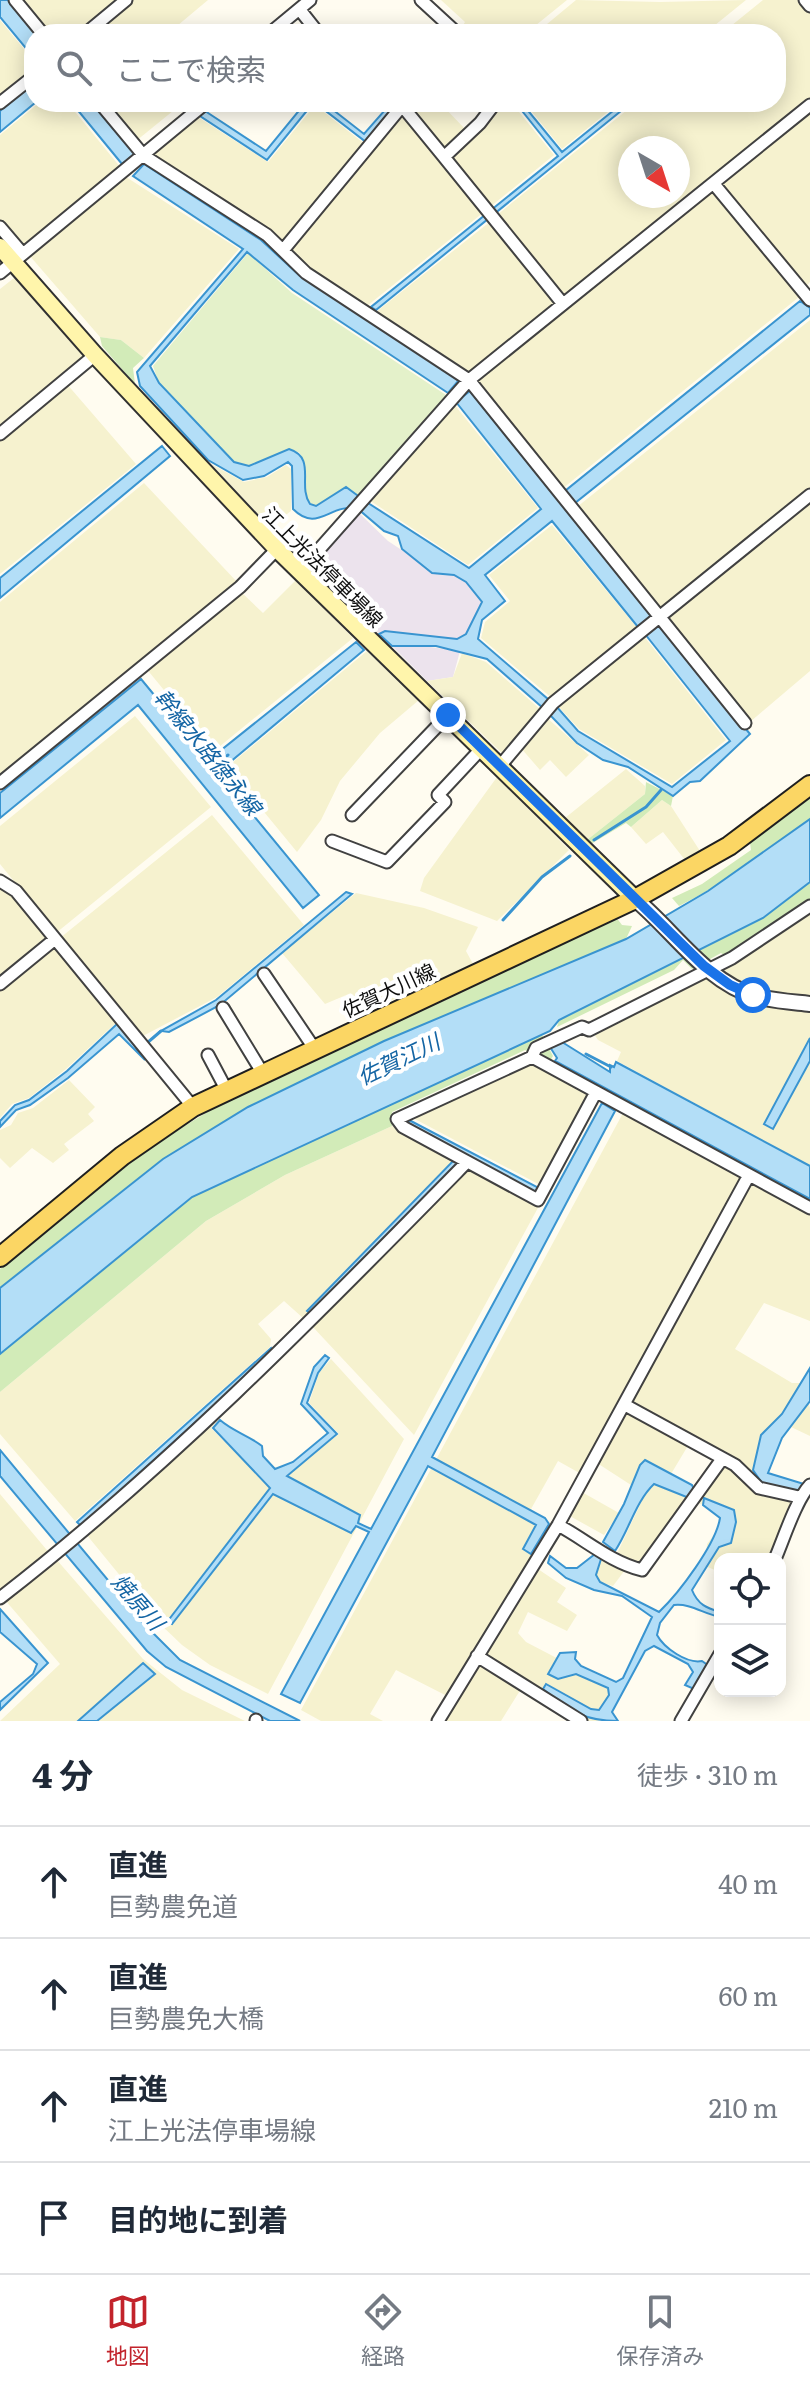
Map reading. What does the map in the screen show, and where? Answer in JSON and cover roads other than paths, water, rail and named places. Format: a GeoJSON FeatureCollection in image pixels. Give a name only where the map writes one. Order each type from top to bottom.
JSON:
{"type":"FeatureCollection","features":[{"type":"Feature","properties":{"kind":"main road","name":"江上光法停車場線"},"geometry":{"type":"LineString","coordinates":[[0,247],[18,258],[95,355],[277,549],[642,905]]}},
{"type":"Feature","properties":{"kind":"main road","name":"佐賀大川線"},"geometry":{"type":"LineString","coordinates":[[0,1257],[122,1156],[193,1107],[314,1048],[642,905],[729,846],[810,785]]}},
{"type":"Feature","properties":{"kind":"street"},"geometry":{"type":"LineString","coordinates":[[15,0],[35,24]]}},
{"type":"Feature","properties":{"kind":"street"},"geometry":{"type":"LineString","coordinates":[[97,24],[126,0]]}},
{"type":"Feature","properties":{"kind":"street"},"geometry":{"type":"LineString","coordinates":[[282,24],[310,0]]}},
{"type":"Feature","properties":{"kind":"street"},"geometry":{"type":"LineString","coordinates":[[421,0],[447,24]]}},
{"type":"Feature","properties":{"kind":"street"},"geometry":{"type":"LineString","coordinates":[[805,0],[810,6]]}},
{"type":"Feature","properties":{"kind":"street"},"geometry":{"type":"LineString","coordinates":[[300,10],[311,24]]}},
{"type":"Feature","properties":{"kind":"street"},"geometry":{"type":"LineString","coordinates":[[0,103],[24,84]]}},
{"type":"Feature","properties":{"kind":"street"},"geometry":{"type":"LineString","coordinates":[[300,571],[462,388],[810,105]]}},
{"type":"Feature","properties":{"kind":"street"},"geometry":{"type":"LineString","coordinates":[[105,112],[137,162],[284,249],[306,273],[462,388],[566,500],[652,622],[745,723]]}},
{"type":"Feature","properties":{"kind":"street"},"geometry":{"type":"LineString","coordinates":[[0,273],[196,112]]}},
{"type":"Feature","properties":{"kind":"street"},"geometry":{"type":"LineString","coordinates":[[284,249],[394,112]]}},
{"type":"Feature","properties":{"kind":"street"},"geometry":{"type":"LineString","coordinates":[[407,112],[563,304]]}},
{"type":"Feature","properties":{"kind":"street"},"geometry":{"type":"LineString","coordinates":[[444,157],[488,112]]}},
{"type":"Feature","properties":{"kind":"street"},"geometry":{"type":"LineString","coordinates":[[714,184],[809,300]]}},
{"type":"Feature","properties":{"kind":"street"},"geometry":{"type":"LineString","coordinates":[[0,227],[18,258]]}},
{"type":"Feature","properties":{"kind":"street"},"geometry":{"type":"LineString","coordinates":[[0,434],[95,355]]}},
{"type":"Feature","properties":{"kind":"street"},"geometry":{"type":"LineString","coordinates":[[500,766],[553,703],[810,495]]}},
{"type":"Feature","properties":{"kind":"street"},"geometry":{"type":"LineString","coordinates":[[0,783],[240,587],[277,549]]}},
{"type":"Feature","properties":{"kind":"street"},"geometry":{"type":"LineString","coordinates":[[352,815],[448,715]]}},
{"type":"Feature","properties":{"kind":"street"},"geometry":{"type":"LineString","coordinates":[[332,841],[387,862],[445,802],[438,795],[482,748]]}},
{"type":"Feature","properties":{"kind":"street"},"geometry":{"type":"LineString","coordinates":[[0,881],[16,891],[193,1107]]}},
{"type":"Feature","properties":{"kind":"street"},"geometry":{"type":"LineString","coordinates":[[642,905],[707,967],[753,995],[810,1004]]}},
{"type":"Feature","properties":{"kind":"street"},"geometry":{"type":"LineString","coordinates":[[596,1092],[538,1200],[403,1127],[397,1119],[532,1057],[536,1048],[561,1036],[582,1027],[589,1030],[707,967],[810,906]]}},
{"type":"Feature","properties":{"kind":"street"},"geometry":{"type":"LineString","coordinates":[[0,984],[55,939]]}},
{"type":"Feature","properties":{"kind":"street"},"geometry":{"type":"LineString","coordinates":[[264,974],[314,1048]]}},
{"type":"Feature","properties":{"kind":"street"},"geometry":{"type":"LineString","coordinates":[[223,1008],[262,1072]]}},
{"type":"Feature","properties":{"kind":"street"},"geometry":{"type":"LineString","coordinates":[[208,1055],[226,1089]]}},
{"type":"Feature","properties":{"kind":"street"},"geometry":{"type":"LineString","coordinates":[[532,1057],[810,1208]]}},
{"type":"Feature","properties":{"kind":"street"},"geometry":{"type":"LineString","coordinates":[[0,1598],[76,1539],[279,1354],[467,1162]]}},
{"type":"Feature","properties":{"kind":"street"},"geometry":{"type":"LineString","coordinates":[[438,1721],[558,1525],[749,1175]]}},
{"type":"Feature","properties":{"kind":"street"},"geometry":{"type":"LineString","coordinates":[[625,1405],[735,1465],[759,1488],[799,1497]]}},
{"type":"Feature","properties":{"kind":"street"},"geometry":{"type":"LineString","coordinates":[[558,1525],[594,1545],[606,1556],[642,1570],[722,1459]]}},
{"type":"Feature","properties":{"kind":"street"},"geometry":{"type":"LineString","coordinates":[[778,1553],[795,1515],[799,1497],[810,1485]]}},
{"type":"Feature","properties":{"kind":"street"},"geometry":{"type":"LineString","coordinates":[[477,1656],[581,1721]]}},
{"type":"Feature","properties":{"kind":"street"},"geometry":{"type":"LineString","coordinates":[[681,1721],[714,1664]]}},
{"type":"Feature","properties":{"kind":"water"},"geometry":{"type":"Polygon","coordinates":[[[0,0],[8,0],[28,24],[24,24],[24,46],[0,17],[0,0]]]}},
{"type":"Feature","properties":{"kind":"water"},"geometry":{"type":"Polygon","coordinates":[[[24,91],[24,112],[0,132],[0,111],[24,91]]]}},
{"type":"Feature","properties":{"kind":"water"},"geometry":{"type":"Polygon","coordinates":[[[79,112],[99,112],[135,154],[122,164],[79,112]]]}},
{"type":"Feature","properties":{"kind":"water"},"geometry":{"type":"Polygon","coordinates":[[[207,112],[266,151],[298,112],[306,112],[267,160],[200,116],[207,112]]]}},
{"type":"Feature","properties":{"kind":"water"},"geometry":{"type":"Polygon","coordinates":[[[327,112],[336,112],[364,134],[383,112],[391,112],[366,142],[327,112]]]}},
{"type":"Feature","properties":{"kind":"water"},"geometry":{"type":"Polygon","coordinates":[[[523,112],[529,112],[562,152],[612,112],[620,112],[376,310],[371,307],[558,156],[523,112]]]}},
{"type":"Feature","properties":{"kind":"water"},"geometry":{"type":"Polygon","coordinates":[[[144,164],[261,240],[300,276],[367,315],[459,380],[448,393],[293,290],[247,252],[150,366],[159,383],[234,462],[249,466],[289,449],[297,453],[305,465],[305,489],[310,504],[316,506],[346,487],[469,568],[541,509],[456,402],[470,391],[652,616],[638,627],[552,521],[485,575],[505,601],[482,620],[478,639],[549,700],[543,708],[487,659],[436,646],[392,646],[379,634],[385,631],[457,639],[466,634],[482,602],[466,582],[454,575],[432,573],[402,549],[398,536],[384,531],[358,509],[348,508],[310,519],[302,516],[293,509],[292,466],[288,462],[264,476],[243,480],[208,460],[140,386],[137,372],[243,249],[133,176],[144,164]]]}},
{"type":"Feature","properties":{"kind":"water"},"geometry":{"type":"Polygon","coordinates":[[[800,301],[810,308],[810,315],[575,503],[565,491],[800,301]]]}},
{"type":"Feature","properties":{"kind":"water"},"geometry":{"type":"Polygon","coordinates":[[[162,446],[170,456],[0,598],[0,578],[162,446]]]}},
{"type":"Feature","properties":{"kind":"water"},"geometry":{"type":"Polygon","coordinates":[[[659,624],[750,734],[700,781],[690,782],[673,796],[628,767],[603,760],[577,743],[550,715],[557,707],[578,731],[672,787],[730,741],[645,634],[659,624]]]}},
{"type":"Feature","properties":{"kind":"water"},"geometry":{"type":"Polygon","coordinates":[[[356,642],[364,650],[229,763],[220,751],[356,642]]]}},
{"type":"Feature","properties":{"kind":"water"},"geometry":{"type":"Polygon","coordinates":[[[141,679],[319,895],[303,908],[138,705],[0,818],[0,793],[141,679]]]}},
{"type":"Feature","properties":{"kind":"water","name":"佐賀江川"},"geometry":{"type":"Polygon","coordinates":[[[810,819],[810,882],[763,918],[559,1020],[550,1031],[192,1197],[0,1354],[0,1288],[163,1159],[248,1107],[384,1041],[626,939],[708,891],[810,819]]]}},
{"type":"Feature","properties":{"kind":"water"},"geometry":{"type":"Polygon","coordinates":[[[346,892],[352,894],[220,1005],[169,1032],[161,1031],[216,1000],[346,892]]]}},
{"type":"Feature","properties":{"kind":"water"},"geometry":{"type":"Polygon","coordinates":[[[118,1023],[145,1060],[119,1034],[68,1078],[30,1105],[16,1110],[0,1127],[0,1121],[15,1105],[29,1100],[67,1071],[118,1023]]]}},
{"type":"Feature","properties":{"kind":"water"},"geometry":{"type":"Polygon","coordinates":[[[810,1038],[810,1061],[773,1129],[764,1124],[810,1038]]]}},
{"type":"Feature","properties":{"kind":"water"},"geometry":{"type":"Polygon","coordinates":[[[562,1042],[610,1072],[610,1065],[614,1067],[616,1062],[810,1166],[810,1199],[555,1061],[557,1058],[550,1047],[562,1042]]]}},
{"type":"Feature","properties":{"kind":"water"},"geometry":{"type":"Polygon","coordinates":[[[602,1103],[615,1111],[432,1457],[545,1518],[549,1524],[531,1554],[523,1549],[536,1525],[428,1466],[300,1703],[281,1694],[369,1532],[356,1526],[351,1533],[273,1494],[172,1624],[167,1622],[270,1488],[213,1428],[220,1420],[257,1442],[262,1446],[263,1456],[275,1469],[293,1462],[328,1433],[301,1404],[314,1367],[325,1355],[329,1358],[318,1373],[307,1403],[337,1434],[287,1476],[360,1515],[358,1523],[371,1529],[602,1103]]]}},
{"type":"Feature","properties":{"kind":"water"},"geometry":{"type":"Polygon","coordinates":[[[409,1120],[537,1187],[537,1191],[534,1193],[407,1124],[409,1120]]]}},
{"type":"Feature","properties":{"kind":"water"},"geometry":{"type":"Polygon","coordinates":[[[454,1160],[458,1163],[311,1314],[307,1311],[454,1160]]]}},
{"type":"Feature","properties":{"kind":"water"},"geometry":{"type":"Polygon","coordinates":[[[271,1348],[273,1352],[81,1526],[77,1522],[271,1348]]]}},
{"type":"Feature","properties":{"kind":"water"},"geometry":{"type":"Polygon","coordinates":[[[810,1368],[810,1401],[782,1438],[768,1473],[804,1484],[797,1492],[762,1483],[753,1470],[761,1435],[782,1414],[810,1368]]]}},
{"type":"Feature","properties":{"kind":"water"},"geometry":{"type":"Polygon","coordinates":[[[0,1450],[146,1626],[180,1660],[300,1721],[270,1721],[166,1667],[147,1651],[0,1476],[0,1450]]]}},
{"type":"Feature","properties":{"kind":"water"},"geometry":{"type":"Polygon","coordinates":[[[645,1460],[692,1485],[694,1490],[689,1498],[654,1484],[642,1499],[615,1551],[603,1542],[645,1460]]]}},
{"type":"Feature","properties":{"kind":"water"},"geometry":{"type":"Polygon","coordinates":[[[704,1498],[734,1510],[736,1522],[731,1543],[719,1547],[714,1553],[692,1590],[703,1605],[714,1610],[714,1615],[674,1605],[660,1623],[657,1635],[676,1654],[709,1666],[694,1689],[685,1685],[693,1672],[688,1664],[654,1646],[645,1651],[612,1712],[618,1721],[586,1717],[543,1689],[546,1684],[591,1709],[599,1710],[609,1695],[608,1688],[576,1674],[558,1679],[548,1674],[560,1653],[576,1652],[575,1659],[581,1666],[616,1682],[623,1678],[652,1617],[622,1596],[594,1590],[566,1578],[548,1563],[550,1556],[566,1568],[577,1568],[595,1554],[601,1559],[596,1575],[600,1582],[659,1612],[696,1568],[717,1529],[720,1518],[703,1505],[704,1498]]]}},
{"type":"Feature","properties":{"kind":"water"},"geometry":{"type":"Polygon","coordinates":[[[0,1609],[48,1663],[0,1710],[0,1702],[33,1674],[37,1664],[0,1632],[0,1609]]]}},
{"type":"Feature","properties":{"kind":"water"},"geometry":{"type":"Polygon","coordinates":[[[143,1663],[155,1674],[97,1721],[78,1721],[143,1663]]]}},
{"type":"Feature","properties":{"kind":"waterway"},"geometry":{"type":"LineString","coordinates":[[212,767],[228,755]]}},
{"type":"Feature","properties":{"kind":"waterway"},"geometry":{"type":"LineString","coordinates":[[594,840],[646,807],[661,790]]}},
{"type":"Feature","properties":{"kind":"waterway"},"geometry":{"type":"LineString","coordinates":[[503,920],[542,877],[570,856]]}},
{"type":"Feature","properties":{"kind":"waterway"},"geometry":{"type":"LineString","coordinates":[[147,1043],[161,1031]]}},
{"type":"Feature","properties":{"kind":"waterway","name":"幹線水路徳永線"},"geometry":{"type":"LineString","coordinates":[[586,1054],[611,1067]]}},
{"type":"Feature","properties":{"kind":"water label","name":"焼原川"},"geometry":{"type":"Point","coordinates":[139,1601]}}]}
